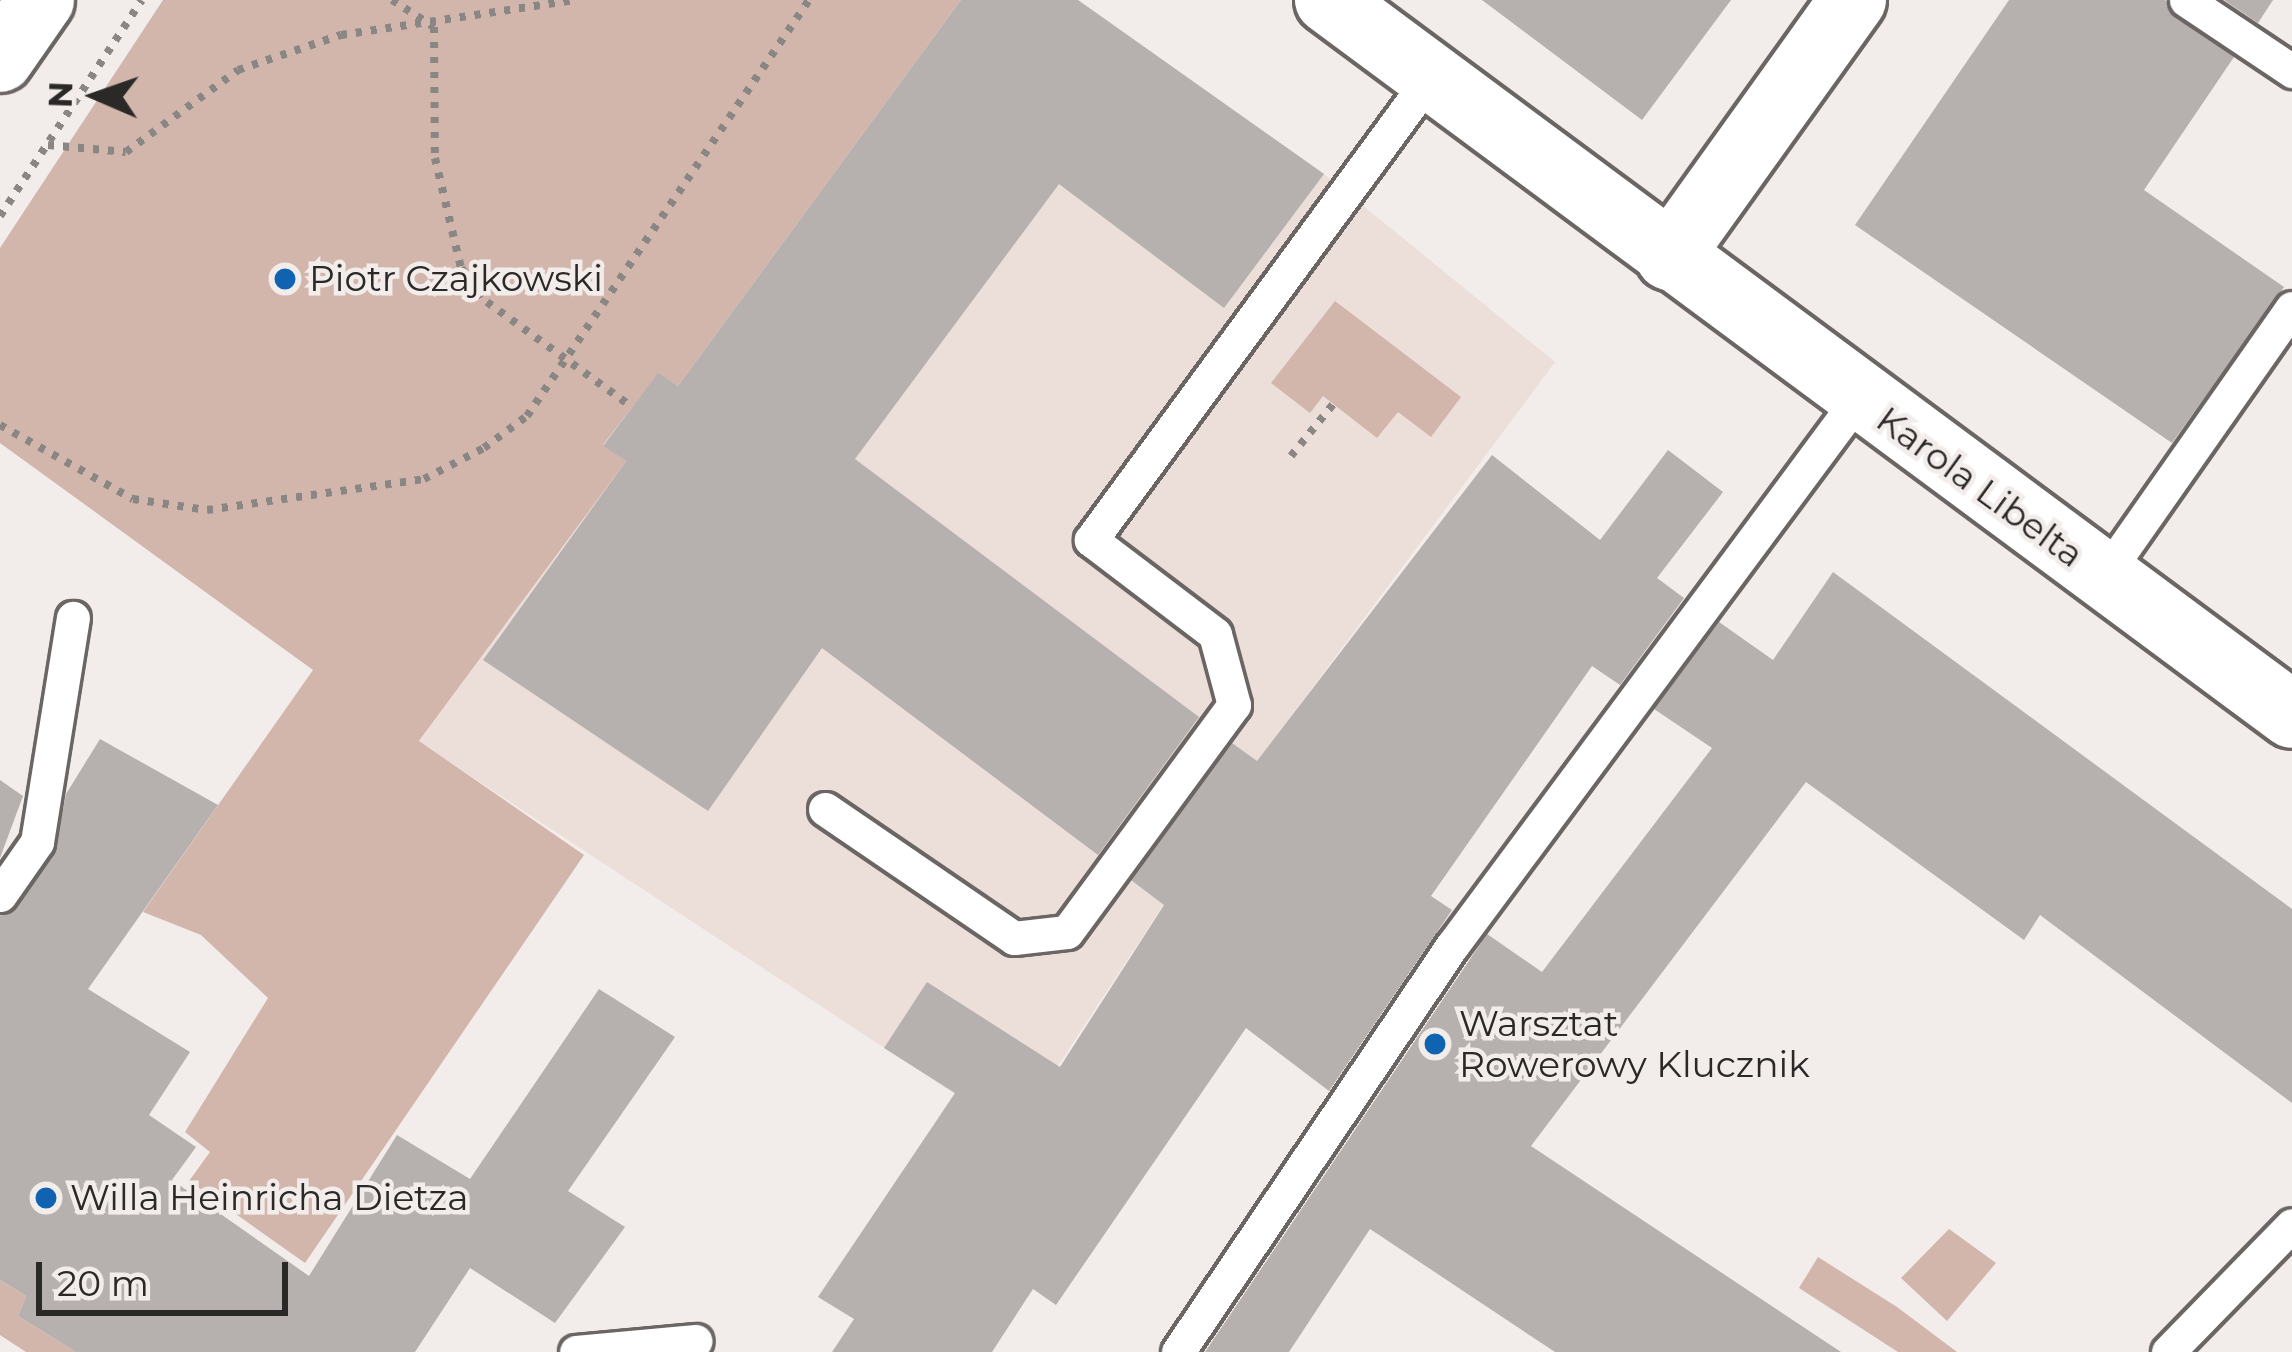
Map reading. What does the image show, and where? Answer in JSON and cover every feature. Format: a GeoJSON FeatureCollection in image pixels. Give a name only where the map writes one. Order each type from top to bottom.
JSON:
{"type":"FeatureCollection","features":[{"type":"Feature","properties":{"kind":"street"},"geometry":{"type":"LineString","coordinates":[[0,58],[41,0]]}},
{"type":"Feature","properties":{"kind":"street","name":"Karola Libelta"},"geometry":{"type":"LineString","coordinates":[[1328,0],[1858,399],[2292,715]]}},
{"type":"Feature","properties":{"kind":"street"},"geometry":{"type":"LineString","coordinates":[[1670,257],[1853,0]]}},
{"type":"Feature","properties":{"kind":"lane"},"geometry":{"type":"LineString","coordinates":[[2186,0],[2292,71]]}},
{"type":"Feature","properties":{"kind":"lane"},"geometry":{"type":"LineString","coordinates":[[825,809],[1014,938],[1067,932],[1234,705],[1215,634],[1091,540],[1432,75]]}},
{"type":"Feature","properties":{"kind":"lane"},"geometry":{"type":"LineString","coordinates":[[2104,576],[2292,308]]}},
{"type":"Feature","properties":{"kind":"lane"},"geometry":{"type":"LineString","coordinates":[[1178,1352],[1452,946],[1858,399]]}},
{"type":"Feature","properties":{"kind":"lane"},"geometry":{"type":"LineString","coordinates":[[0,895],[37,842],[73,618]]}},
{"type":"Feature","properties":{"kind":"lane"},"geometry":{"type":"LineString","coordinates":[[2168,1352],[2292,1226]]}},
{"type":"Feature","properties":{"kind":"lane"},"geometry":{"type":"LineString","coordinates":[[576,1352],[695,1341]]}},
{"type":"Feature","properties":{"kind":"path"},"geometry":{"type":"LineString","coordinates":[[0,216],[142,0]]}},
{"type":"Feature","properties":{"kind":"path"},"geometry":{"type":"LineString","coordinates":[[392,0],[434,27]]}},
{"type":"Feature","properties":{"kind":"path"},"geometry":{"type":"LineString","coordinates":[[48,145],[126,152],[238,70],[341,35],[434,27],[574,0]]}},
{"type":"Feature","properties":{"kind":"path"},"geometry":{"type":"LineString","coordinates":[[0,425],[133,499],[207,510],[289,504],[424,478],[484,448],[527,416],[809,0]]}},
{"type":"Feature","properties":{"kind":"path"},"geometry":{"type":"LineString","coordinates":[[434,27],[435,158],[460,268],[488,302],[632,406]]}},
{"type":"Feature","properties":{"kind":"path"},"geometry":{"type":"LineString","coordinates":[[1292,456],[1334,404]]}},
{"type":"Feature","properties":{"kind":"shaded area"},"geometry":{"type":"Polygon","coordinates":[[[163,0],[961,0],[678,386],[658,374],[603,445],[626,461],[419,741],[584,855],[305,1263],[189,1181],[210,1152],[185,1132],[268,998],[201,935],[143,912],[313,670],[0,443],[0,248],[163,0]]]}},
{"type":"Feature","properties":{"kind":"shaded area"},"geometry":{"type":"Polygon","coordinates":[[[961,0],[1078,0],[1324,174],[1555,362],[1254,766],[1014,1133],[419,742],[625,461],[603,446],[659,373],[678,386],[961,0]]]}},
{"type":"Feature","properties":{"kind":"shaded area"},"geometry":{"type":"Polygon","coordinates":[[[1335,301],[1461,397],[1431,437],[1398,412],[1377,438],[1323,396],[1310,413],[1271,383],[1335,301]]]}},
{"type":"Feature","properties":{"kind":"shaded area"},"geometry":{"type":"Polygon","coordinates":[[[1949,1229],[1996,1263],[1947,1321],[1901,1278],[1949,1229]]]}},
{"type":"Feature","properties":{"kind":"shaded area"},"geometry":{"type":"Polygon","coordinates":[[[1818,1257],[1957,1352],[1898,1352],[1799,1288],[1818,1257]]]}},
{"type":"Feature","properties":{"kind":"shaded area"},"geometry":{"type":"Polygon","coordinates":[[[0,1280],[26,1296],[18,1316],[76,1352],[26,1352],[0,1335],[0,1280]]]}},
{"type":"Feature","properties":{"kind":"building"},"geometry":{"type":"Polygon","coordinates":[[[961,0],[1078,0],[1324,174],[1224,308],[1059,184],[855,459],[1199,717],[1098,855],[822,648],[708,811],[483,660],[626,461],[603,446],[658,373],[678,386],[961,0]]]}},
{"type":"Feature","properties":{"kind":"building"},"geometry":{"type":"Polygon","coordinates":[[[1482,0],[1731,0],[1642,120],[1482,0]]]}},
{"type":"Feature","properties":{"kind":"building"},"geometry":{"type":"Polygon","coordinates":[[[2009,0],[2165,0],[2234,57],[2144,190],[2284,287],[2172,443],[1855,225],[2009,0]]]}},
{"type":"Feature","properties":{"kind":"building"},"geometry":{"type":"Polygon","coordinates":[[[2224,0],[2273,0],[2258,23],[2224,0]]]}},
{"type":"Feature","properties":{"kind":"building"},"geometry":{"type":"Polygon","coordinates":[[[1668,450],[1723,492],[1657,578],[1684,598],[1620,685],[1592,666],[1431,896],[1452,910],[1329,1091],[1246,1028],[1056,1305],[1033,1289],[992,1352],[832,1352],[854,1319],[818,1297],[955,1093],[884,1048],[927,982],[1060,1067],[1164,905],[1131,880],[1232,743],[1257,761],[1492,455],[1600,540],[1668,450]]]}},
{"type":"Feature","properties":{"kind":"building"},"geometry":{"type":"Polygon","coordinates":[[[1833,572],[2292,909],[2292,1103],[2040,915],[2024,940],[1806,782],[1531,1146],[1841,1352],[1555,1352],[1370,1229],[1289,1352],[1205,1352],[1487,934],[1542,972],[1712,748],[1654,709],[1719,622],[1773,660],[1833,572]]]}},
{"type":"Feature","properties":{"kind":"building"},"geometry":{"type":"Polygon","coordinates":[[[100,739],[218,805],[88,989],[190,1052],[149,1115],[196,1147],[172,1180],[309,1276],[397,1135],[470,1179],[599,989],[675,1037],[568,1191],[625,1227],[555,1323],[470,1268],[415,1352],[76,1352],[18,1316],[26,1296],[0,1280],[0,916],[54,854],[66,794],[100,739]]]}},
{"type":"Feature","properties":{"kind":"building"},"geometry":{"type":"Polygon","coordinates":[[[0,780],[23,796],[0,858],[0,780]]]}},
{"type":"Feature","properties":{"kind":"place","name":"Piotr Czajkowski"},"geometry":{"type":"Point","coordinates":[285,279]}},
{"type":"Feature","properties":{"kind":"place","name":"Warsztat Rowerowy Klucznik"},"geometry":{"type":"Point","coordinates":[1435,1044]}},
{"type":"Feature","properties":{"kind":"place","name":"Willa Heinricha Dietza"},"geometry":{"type":"Point","coordinates":[46,1198]}}]}
